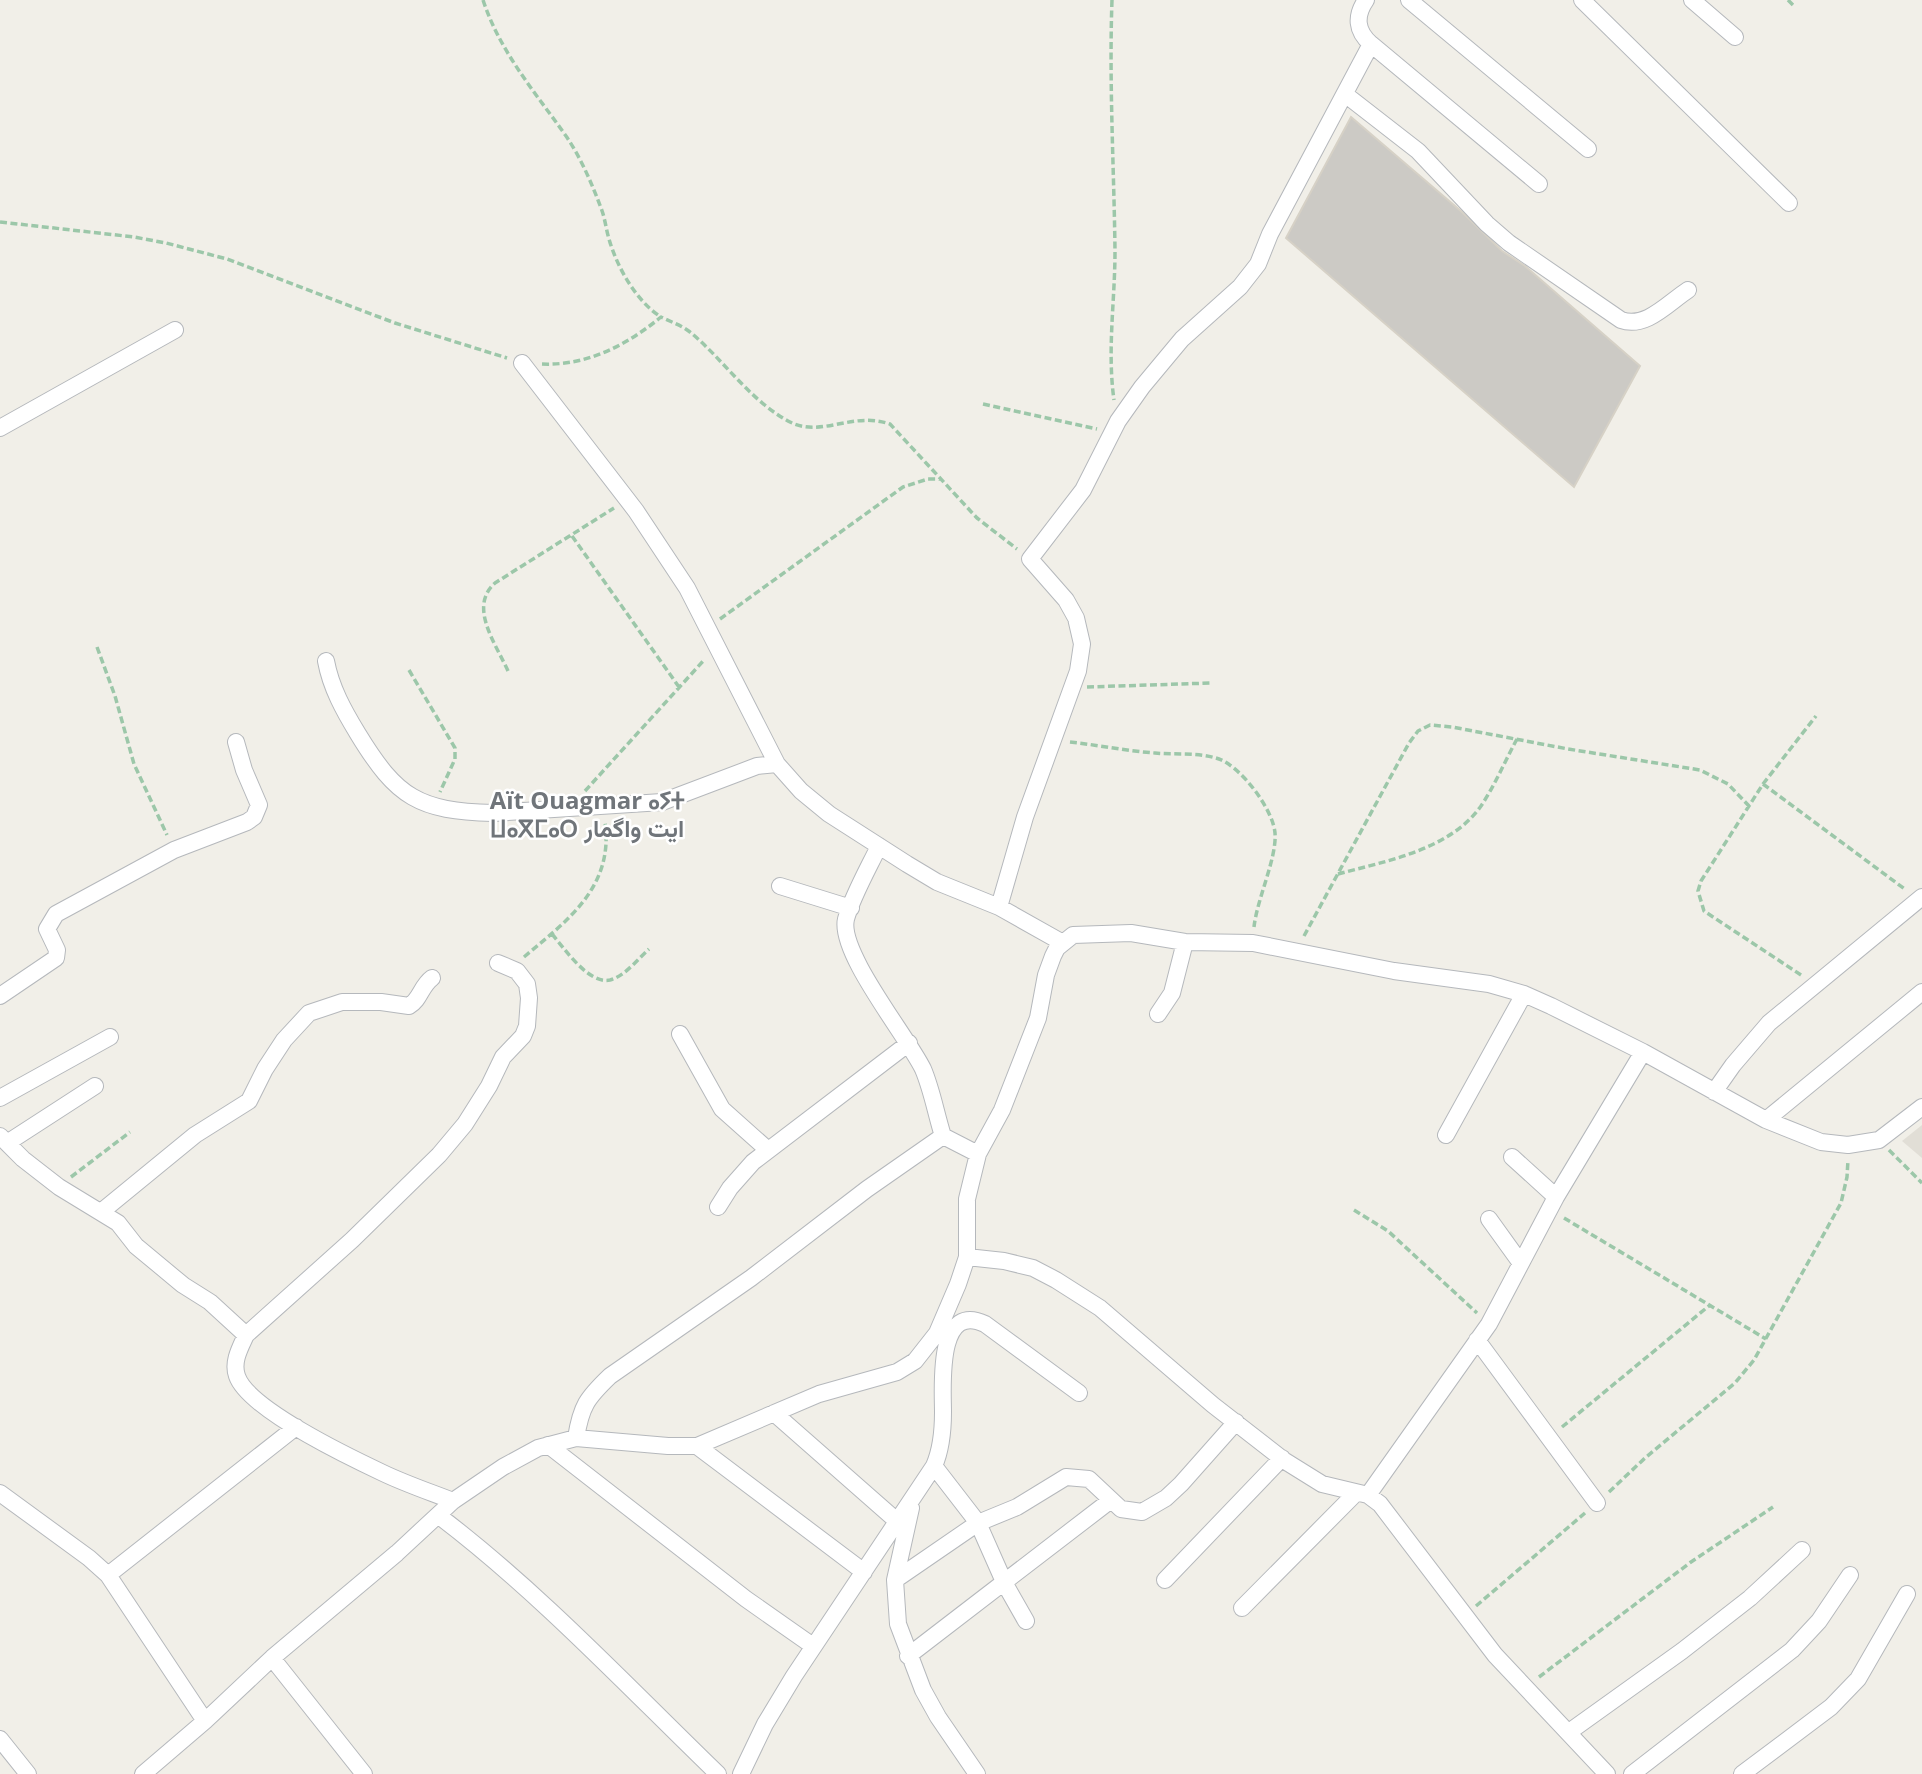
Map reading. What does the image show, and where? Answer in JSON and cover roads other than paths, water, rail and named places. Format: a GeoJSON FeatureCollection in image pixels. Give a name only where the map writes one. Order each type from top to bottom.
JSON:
{"type":"FeatureCollection","features":[{"type":"Feature","properties":{"kind":"street"},"geometry":{"type":"LineString","coordinates":[[1366,0],[1361,8],[1358,24],[1360,32],[1371,44],[1539,184]]}},
{"type":"Feature","properties":{"kind":"street"},"geometry":{"type":"LineString","coordinates":[[1409,0],[1588,149]]}},
{"type":"Feature","properties":{"kind":"street"},"geometry":{"type":"LineString","coordinates":[[1582,0],[1789,203]]}},
{"type":"Feature","properties":{"kind":"street"},"geometry":{"type":"LineString","coordinates":[[1692,0],[1735,37]]}},
{"type":"Feature","properties":{"kind":"street"},"geometry":{"type":"LineString","coordinates":[[999,907],[1025,817],[1078,671],[1082,644],[1076,618],[1066,600],[1030,559],[1083,490],[1115,427],[1163,360],[1182,339],[1240,288],[1258,264],[1270,234],[1371,44]]}},
{"type":"Feature","properties":{"kind":"street"},"geometry":{"type":"LineString","coordinates":[[1346,95],[1418,151],[1487,224],[1509,243],[1621,320],[1636,322],[1646,319],[1688,290]]}},
{"type":"Feature","properties":{"kind":"street"},"geometry":{"type":"LineString","coordinates":[[0,428],[175,330]]}},
{"type":"Feature","properties":{"kind":"street"},"geometry":{"type":"LineString","coordinates":[[522,363],[627,500],[687,587],[777,764],[801,791],[829,814],[937,882],[999,907],[1063,943]]}},
{"type":"Feature","properties":{"kind":"street"},"geometry":{"type":"LineString","coordinates":[[326,661],[330,680],[343,709],[389,780],[410,796],[432,806],[493,813],[662,802],[757,766],[777,764]]}},
{"type":"Feature","properties":{"kind":"street"},"geometry":{"type":"LineString","coordinates":[[0,996],[57,958],[57,950],[47,929],[56,914],[174,850],[254,817],[259,805],[244,770],[236,741]]}},
{"type":"Feature","properties":{"kind":"street"},"geometry":{"type":"LineString","coordinates":[[880,846],[846,920],[852,954],[909,1043],[924,1073],[943,1136],[978,1154]]}},
{"type":"Feature","properties":{"kind":"street"},"geometry":{"type":"LineString","coordinates":[[780,886],[851,908]]}},
{"type":"Feature","properties":{"kind":"street"},"geometry":{"type":"LineString","coordinates":[[1714,1092],[1769,1023],[1921,898]]}},
{"type":"Feature","properties":{"kind":"street"},"geometry":{"type":"LineString","coordinates":[[143,1774],[272,1658],[439,1516],[453,1500],[538,1448],[576,1438],[697,1446],[819,1394],[897,1372],[915,1361],[937,1333],[967,1257],[967,1199],[978,1154],[1002,1110],[1038,1018],[1050,964],[1063,943],[1073,935],[1131,933],[1185,942],[1253,943],[1394,971],[1489,984],[1524,994],[1643,1052],[1766,1120],[1821,1142],[1848,1145],[1879,1140],[1922,1107]]}},
{"type":"Feature","properties":{"kind":"street"},"geometry":{"type":"LineString","coordinates":[[1158,1014],[1172,993],[1185,942]]}},
{"type":"Feature","properties":{"kind":"street"},"geometry":{"type":"LineString","coordinates":[[453,1500],[384,1474],[273,1414],[240,1382],[236,1373],[236,1356],[246,1335],[352,1240],[439,1154],[465,1124],[489,1086],[503,1057],[523,1036],[527,1026],[527,984],[523,976],[505,965]]}},
{"type":"Feature","properties":{"kind":"street"},"geometry":{"type":"LineString","coordinates":[[101,1212],[195,1135],[249,1101],[284,1040],[309,1013],[342,1002],[381,1002],[407,1007],[416,1002],[424,984],[432,978]]}},
{"type":"Feature","properties":{"kind":"street"},"geometry":{"type":"LineString","coordinates":[[1766,1120],[1922,992]]}},
{"type":"Feature","properties":{"kind":"street"},"geometry":{"type":"LineString","coordinates":[[1446,1135],[1524,994]]}},
{"type":"Feature","properties":{"kind":"street"},"geometry":{"type":"LineString","coordinates":[[680,1034],[722,1109],[768,1150]]}},
{"type":"Feature","properties":{"kind":"street"},"geometry":{"type":"LineString","coordinates":[[0,1098],[110,1037]]}},
{"type":"Feature","properties":{"kind":"street"},"geometry":{"type":"LineString","coordinates":[[718,1207],[743,1172],[768,1150],[909,1043]]}},
{"type":"Feature","properties":{"kind":"street"},"geometry":{"type":"LineString","coordinates":[[1242,1608],[1362,1494],[1489,1324],[1553,1203],[1643,1052]]}},
{"type":"Feature","properties":{"kind":"street"},"geometry":{"type":"LineString","coordinates":[[95,1086],[3,1140],[59,1187],[118,1223],[136,1246],[183,1285],[210,1302],[246,1335]]}},
{"type":"Feature","properties":{"kind":"street"},"geometry":{"type":"LineString","coordinates":[[576,1438],[580,1411],[594,1391],[611,1376],[751,1278],[878,1180],[943,1136]]}},
{"type":"Feature","properties":{"kind":"street"},"geometry":{"type":"LineString","coordinates":[[1512,1157],[1553,1203]]}},
{"type":"Feature","properties":{"kind":"street"},"geometry":{"type":"LineString","coordinates":[[1489,1219],[1520,1262]]}},
{"type":"Feature","properties":{"kind":"street"},"geometry":{"type":"LineString","coordinates":[[967,1257],[1004,1261],[1033,1268],[1056,1280],[1100,1308],[1282,1458],[1322,1484],[1362,1494],[1390,1516],[1495,1655],[1607,1774]]}},
{"type":"Feature","properties":{"kind":"street"},"geometry":{"type":"LineString","coordinates":[[741,1774],[765,1724],[813,1646],[934,1466],[942,1437],[943,1366],[951,1335],[963,1321],[973,1319],[985,1324],[1079,1393]]}},
{"type":"Feature","properties":{"kind":"street"},"geometry":{"type":"LineString","coordinates":[[1477,1340],[1597,1503]]}},
{"type":"Feature","properties":{"kind":"street"},"geometry":{"type":"LineString","coordinates":[[774,1413],[898,1522]]}},
{"type":"Feature","properties":{"kind":"street"},"geometry":{"type":"LineString","coordinates":[[895,1580],[978,1523],[1017,1507],[1066,1477],[1089,1479],[1121,1509],[1142,1512],[1181,1484],[1236,1422]]}},
{"type":"Feature","properties":{"kind":"street"},"geometry":{"type":"LineString","coordinates":[[108,1575],[296,1427]]}},
{"type":"Feature","properties":{"kind":"street"},"geometry":{"type":"LineString","coordinates":[[548,1445],[746,1599],[813,1646]]}},
{"type":"Feature","properties":{"kind":"street"},"geometry":{"type":"LineString","coordinates":[[697,1446],[864,1572]]}},
{"type":"Feature","properties":{"kind":"street"},"geometry":{"type":"LineString","coordinates":[[1166,1580],[1282,1458]]}},
{"type":"Feature","properties":{"kind":"street"},"geometry":{"type":"LineString","coordinates":[[934,1466],[978,1523],[1005,1584],[1026,1620]]}},
{"type":"Feature","properties":{"kind":"street"},"geometry":{"type":"LineString","coordinates":[[0,1493],[108,1575],[205,1721]]}},
{"type":"Feature","properties":{"kind":"street"},"geometry":{"type":"LineString","coordinates":[[914,1495],[895,1580],[898,1624],[908,1656],[938,1717],[976,1774]]}},
{"type":"Feature","properties":{"kind":"street"},"geometry":{"type":"LineString","coordinates":[[908,1656],[1111,1500]]}},
{"type":"Feature","properties":{"kind":"street"},"geometry":{"type":"LineString","coordinates":[[439,1516],[483,1551],[538,1601],[718,1774]]}},
{"type":"Feature","properties":{"kind":"street"},"geometry":{"type":"LineString","coordinates":[[1569,1732],[1702,1636],[1750,1598],[1802,1550]]}},
{"type":"Feature","properties":{"kind":"street"},"geometry":{"type":"LineString","coordinates":[[1632,1774],[1792,1650],[1819,1621],[1850,1575]]}},
{"type":"Feature","properties":{"kind":"street"},"geometry":{"type":"LineString","coordinates":[[1742,1774],[1832,1707],[1858,1679],[1907,1594]]}},
{"type":"Feature","properties":{"kind":"street"},"geometry":{"type":"LineString","coordinates":[[272,1658],[364,1774]]}},
{"type":"Feature","properties":{"kind":"street"},"geometry":{"type":"LineString","coordinates":[[0,1739],[28,1774]]}},
{"type":"Feature","properties":{"kind":"district","name":"Aït Ouagmar ⴰⵢⵜ ⵡⴰⴳⵎⴰⵔ ايت واگمار"},"geometry":{"type":"Point","coordinates":[587,815]}}]}
